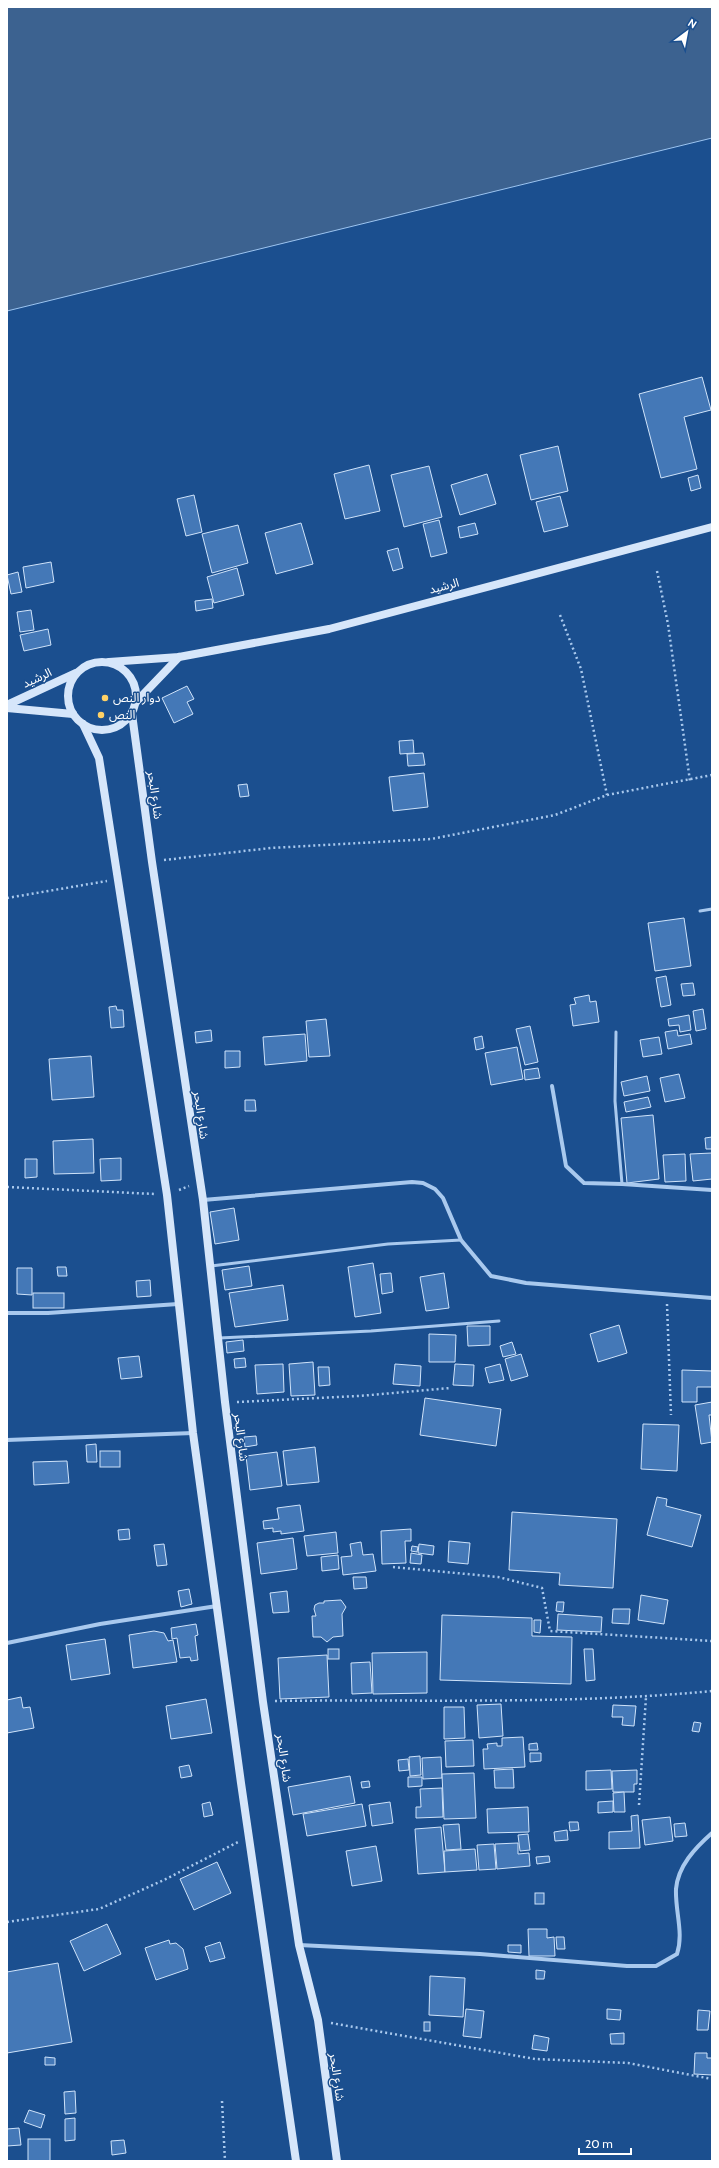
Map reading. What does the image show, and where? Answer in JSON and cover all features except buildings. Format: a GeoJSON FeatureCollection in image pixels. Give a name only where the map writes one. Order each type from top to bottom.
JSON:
{"type":"FeatureCollection","features":[{"type":"Feature","properties":{"kind":"main road","name":"الرشيد"},"geometry":{"type":"LineString","coordinates":[[109,662],[179,656],[329,629],[712,527]]}},
{"type":"Feature","properties":{"kind":"main road"},"geometry":{"type":"LineString","coordinates":[[136,702],[179,656]]}},
{"type":"Feature","properties":{"kind":"main road"},"geometry":{"type":"LineString","coordinates":[[97,662],[109,662],[119,665],[128,672],[134,682],[137,693],[136,702],[132,714],[125,722],[115,728],[104,730],[93,729],[83,724],[73,714],[69,706],[68,694],[70,682],[76,672],[86,665],[97,662]]}},
{"type":"Feature","properties":{"kind":"main road","name":"الرشيد"},"geometry":{"type":"LineString","coordinates":[[7,706],[76,672]]}},
{"type":"Feature","properties":{"kind":"main road","name":"الرشيد"},"geometry":{"type":"LineString","coordinates":[[7,706],[73,714]]}},
{"type":"Feature","properties":{"kind":"main road","name":"شارع البحر"},"geometry":{"type":"LineString","coordinates":[[132,714],[152,862],[199,1182],[203,1200],[225,1402],[263,1702],[299,1945],[318,2020],[337,2161]]}},
{"type":"Feature","properties":{"kind":"main road"},"geometry":{"type":"LineString","coordinates":[[83,724],[99,758],[167,1195],[193,1433],[296,2161]]}},
{"type":"Feature","properties":{"kind":"street"},"geometry":{"type":"LineString","coordinates":[[552,1086],[566,1166],[584,1183],[712,1190]]}},
{"type":"Feature","properties":{"kind":"street"},"geometry":{"type":"LineString","coordinates":[[203,1200],[412,1182],[423,1184],[435,1189],[443,1198],[461,1240],[491,1276],[502,1279],[666,1296],[712,1298]]}},
{"type":"Feature","properties":{"kind":"street"},"geometry":{"type":"LineString","coordinates":[[7,1313],[48,1313],[178,1304]]}},
{"type":"Feature","properties":{"kind":"street"},"geometry":{"type":"LineString","coordinates":[[7,1440],[193,1433]]}},
{"type":"Feature","properties":{"kind":"street"},"geometry":{"type":"LineString","coordinates":[[7,1643],[100,1624],[217,1606]]}},
{"type":"Feature","properties":{"kind":"street"},"geometry":{"type":"LineString","coordinates":[[299,1945],[480,1954],[627,1966],[656,1966],[677,1954],[680,1944],[676,1890],[681,1871],[689,1856],[712,1833]]}},
{"type":"Feature","properties":{"kind":"lane"},"geometry":{"type":"LineString","coordinates":[[700,911],[712,909]]}},
{"type":"Feature","properties":{"kind":"lane"},"geometry":{"type":"LineString","coordinates":[[616,1032],[615,1101],[622,1184]]}},
{"type":"Feature","properties":{"kind":"lane"},"geometry":{"type":"LineString","coordinates":[[211,1266],[388,1244],[461,1240]]}},
{"type":"Feature","properties":{"kind":"lane"},"geometry":{"type":"LineString","coordinates":[[219,1338],[371,1331],[499,1321]]}},
{"type":"Feature","properties":{"kind":"path"},"geometry":{"type":"LineString","coordinates":[[657,571],[668,624],[690,781]]}},
{"type":"Feature","properties":{"kind":"path"},"geometry":{"type":"LineString","coordinates":[[560,615],[582,669],[607,796]]}},
{"type":"Feature","properties":{"kind":"path"},"geometry":{"type":"LineString","coordinates":[[152,862],[270,848],[431,839],[555,816],[607,796],[690,781],[712,775]]}},
{"type":"Feature","properties":{"kind":"path"},"geometry":{"type":"LineString","coordinates":[[7,898],[118,880]]}},
{"type":"Feature","properties":{"kind":"path"},"geometry":{"type":"LineString","coordinates":[[7,1187],[167,1195],[199,1182]]}},
{"type":"Feature","properties":{"kind":"path"},"geometry":{"type":"LineString","coordinates":[[666,1296],[671,1415]]}},
{"type":"Feature","properties":{"kind":"path"},"geometry":{"type":"LineString","coordinates":[[225,1402],[359,1396],[450,1388]]}},
{"type":"Feature","properties":{"kind":"path"},"geometry":{"type":"LineString","coordinates":[[393,1567],[498,1577],[542,1588],[550,1631],[712,1641]]}},
{"type":"Feature","properties":{"kind":"path"},"geometry":{"type":"LineString","coordinates":[[263,1702],[488,1702],[646,1697],[712,1691]]}},
{"type":"Feature","properties":{"kind":"path"},"geometry":{"type":"LineString","coordinates":[[639,1805],[646,1697]]}},
{"type":"Feature","properties":{"kind":"path"},"geometry":{"type":"LineString","coordinates":[[7,1922],[99,1909],[164,1880],[250,1837]]}},
{"type":"Feature","properties":{"kind":"path"},"geometry":{"type":"LineString","coordinates":[[318,2020],[535,2059],[628,2063],[712,2079]]}},
{"type":"Feature","properties":{"kind":"path"},"geometry":{"type":"LineString","coordinates":[[222,2101],[225,2161]]}},
{"type":"Feature","properties":{"kind":"water"},"geometry":{"type":"Polygon","coordinates":[[[7,7],[712,7],[712,138],[7,311],[7,7]]]}},
{"type":"Feature","properties":{"kind":"place","name":"دوار النص"},"geometry":{"type":"Point","coordinates":[105,698]}},
{"type":"Feature","properties":{"kind":"place","name":"النص"},"geometry":{"type":"Point","coordinates":[101,715]}}]}
